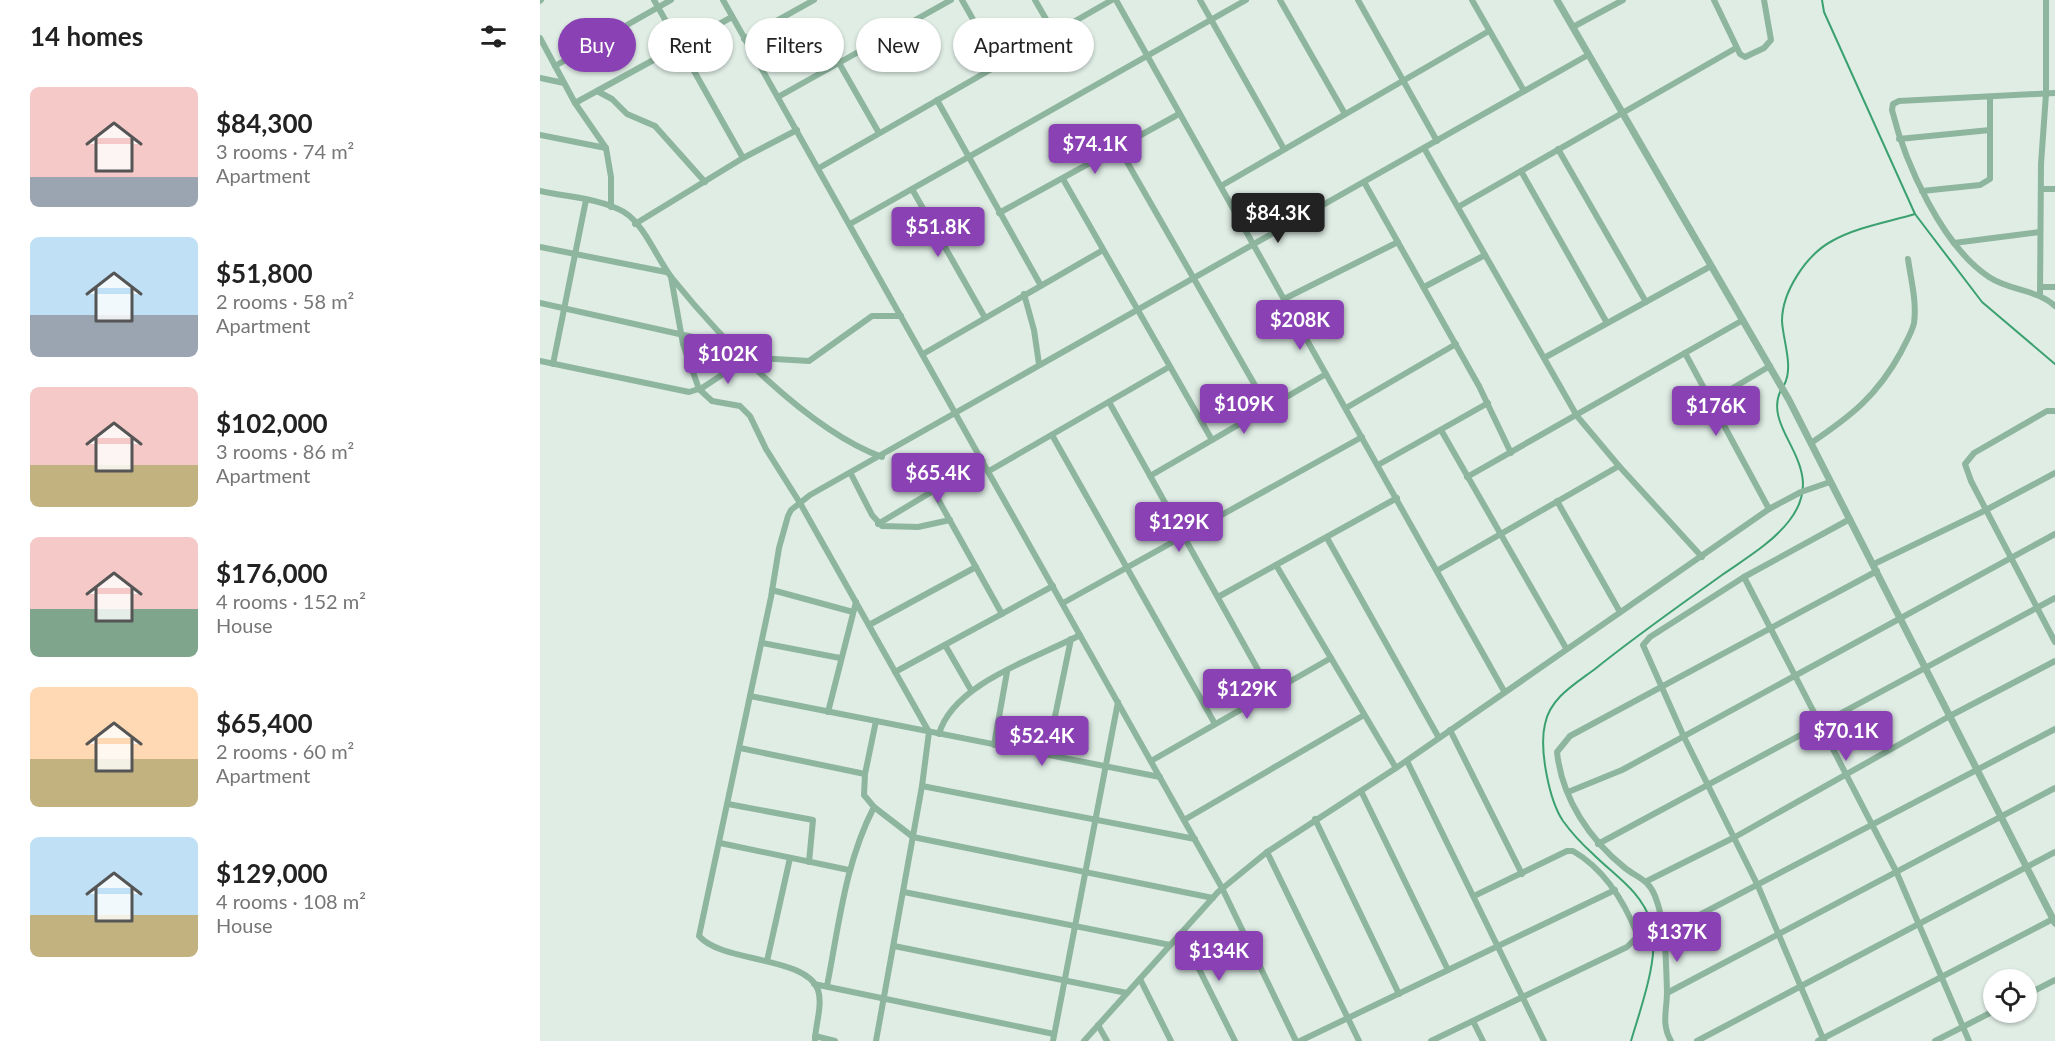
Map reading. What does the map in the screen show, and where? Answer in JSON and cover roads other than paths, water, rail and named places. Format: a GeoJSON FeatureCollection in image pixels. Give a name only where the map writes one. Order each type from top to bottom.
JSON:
{"type":"FeatureCollection","features":[{"type":"Feature","properties":{"kind":"street"},"geometry":{"type":"LineString","coordinates":[[654,0],[664,18]]}},
{"type":"Feature","properties":{"kind":"street"},"geometry":{"type":"LineString","coordinates":[[555,66],[671,0]]}},
{"type":"Feature","properties":{"kind":"street"},"geometry":{"type":"LineString","coordinates":[[723,0],[1195,839],[1298,1041],[1615,890]]}},
{"type":"Feature","properties":{"kind":"street"},"geometry":{"type":"LineString","coordinates":[[744,39],[814,0]]}},
{"type":"Feature","properties":{"kind":"street"},"geometry":{"type":"LineString","coordinates":[[844,60],[951,0]]}},
{"type":"Feature","properties":{"kind":"street"},"geometry":{"type":"LineString","coordinates":[[962,0],[972,18]]}},
{"type":"Feature","properties":{"kind":"street"},"geometry":{"type":"LineString","coordinates":[[1035,0],[1045,18]]}},
{"type":"Feature","properties":{"kind":"street"},"geometry":{"type":"LineString","coordinates":[[1080,18],[1112,0]]}},
{"type":"Feature","properties":{"kind":"street"},"geometry":{"type":"LineString","coordinates":[[1116,0],[1504,691]]}},
{"type":"Feature","properties":{"kind":"street"},"geometry":{"type":"LineString","coordinates":[[1200,0],[1284,149]]}},
{"type":"Feature","properties":{"kind":"street"},"geometry":{"type":"LineString","coordinates":[[850,224],[1246,0]]}},
{"type":"Feature","properties":{"kind":"street"},"geometry":{"type":"LineString","coordinates":[[1280,0],[1345,114]]}},
{"type":"Feature","properties":{"kind":"street"},"geometry":{"type":"LineString","coordinates":[[1358,0],[1437,141]]}},
{"type":"Feature","properties":{"kind":"street"},"geometry":{"type":"LineString","coordinates":[[1472,0],[1524,91]]}},
{"type":"Feature","properties":{"kind":"street"},"geometry":{"type":"LineString","coordinates":[[1557,0],[1789,400],[1830,482],[1850,519],[1875,568],[1948,717],[2054,921],[1822,1040],[1758,886],[1643,651],[1645,641],[1744,577],[1850,519]]}},
{"type":"Feature","properties":{"kind":"street"},"geometry":{"type":"LineString","coordinates":[[1573,27],[1623,0]]}},
{"type":"Feature","properties":{"kind":"street"},"geometry":{"type":"LineString","coordinates":[[1714,0],[1736,48],[1745,57],[1770,43],[1764,0]]}},
{"type":"Feature","properties":{"kind":"street"},"geometry":{"type":"LineString","coordinates":[[2040,296],[2041,189],[2046,94],[2046,0]]}},
{"type":"Feature","properties":{"kind":"street"},"geometry":{"type":"LineString","coordinates":[[1221,186],[1490,31]]}},
{"type":"Feature","properties":{"kind":"street"},"geometry":{"type":"LineString","coordinates":[[540,38],[575,103],[606,148],[611,177],[611,207]]}},
{"type":"Feature","properties":{"kind":"street"},"geometry":{"type":"LineString","coordinates":[[1458,207],[1736,48]]}},
{"type":"Feature","properties":{"kind":"street"},"geometry":{"type":"LineString","coordinates":[[1118,702],[1054,1037],[884,997],[814,984],[799,973],[767,961],[716,948],[699,936],[762,643],[779,548],[788,516],[800,503],[1039,364],[1588,55]]}},
{"type":"Feature","properties":{"kind":"street"},"geometry":{"type":"LineString","coordinates":[[575,103],[648,63]]}},
{"type":"Feature","properties":{"kind":"street"},"geometry":{"type":"LineString","coordinates":[[694,72],[743,158]]}},
{"type":"Feature","properties":{"kind":"street"},"geometry":{"type":"LineString","coordinates":[[778,97],[823,72]]}},
{"type":"Feature","properties":{"kind":"street"},"geometry":{"type":"LineString","coordinates":[[844,72],[879,133]]}},
{"type":"Feature","properties":{"kind":"street"},"geometry":{"type":"LineString","coordinates":[[819,168],[987,72]]}},
{"type":"Feature","properties":{"kind":"street"},"geometry":{"type":"LineString","coordinates":[[540,78],[564,83]]}},
{"type":"Feature","properties":{"kind":"street"},"geometry":{"type":"LineString","coordinates":[[597,91],[612,99],[627,114],[660,131],[705,182]]}},
{"type":"Feature","properties":{"kind":"street"},"geometry":{"type":"LineString","coordinates":[[2055,93],[1899,101],[1893,104],[1892,110],[1899,139],[1922,190],[1954,243],[1972,264],[1989,278],[2014,290],[2040,296],[2055,306]]}},
{"type":"Feature","properties":{"kind":"street"},"geometry":{"type":"LineString","coordinates":[[1922,190],[1980,185],[1990,179],[1990,97]]}},
{"type":"Feature","properties":{"kind":"street"},"geometry":{"type":"LineString","coordinates":[[938,100],[1040,284]]}},
{"type":"Feature","properties":{"kind":"street"},"geometry":{"type":"LineString","coordinates":[[999,213],[1179,114]]}},
{"type":"Feature","properties":{"kind":"street"},"geometry":{"type":"LineString","coordinates":[[635,224],[743,158],[797,130]]}},
{"type":"Feature","properties":{"kind":"street"},"geometry":{"type":"LineString","coordinates":[[1899,139],[1990,130]]}},
{"type":"Feature","properties":{"kind":"street"},"geometry":{"type":"LineString","coordinates":[[540,135],[606,148]]}},
{"type":"Feature","properties":{"kind":"street"},"geometry":{"type":"LineString","coordinates":[[1119,148],[1268,408]]}},
{"type":"Feature","properties":{"kind":"street"},"geometry":{"type":"LineString","coordinates":[[1424,148],[1577,416],[1702,557]]}},
{"type":"Feature","properties":{"kind":"street"},"geometry":{"type":"LineString","coordinates":[[1558,149],[1646,302]]}},
{"type":"Feature","properties":{"kind":"street"},"geometry":{"type":"LineString","coordinates":[[1521,171],[1607,323]]}},
{"type":"Feature","properties":{"kind":"street"},"geometry":{"type":"LineString","coordinates":[[1063,179],[1212,440]]}},
{"type":"Feature","properties":{"kind":"street"},"geometry":{"type":"LineString","coordinates":[[1364,182],[1456,344],[1488,403],[1511,453]]}},
{"type":"Feature","properties":{"kind":"street"},"geometry":{"type":"LineString","coordinates":[[912,189],[984,316]]}},
{"type":"Feature","properties":{"kind":"street"},"geometry":{"type":"LineString","coordinates":[[2041,189],[2055,189]]}},
{"type":"Feature","properties":{"kind":"street"},"geometry":{"type":"LineString","coordinates":[[540,191],[586,200],[622,211],[635,224],[669,274],[746,359],[843,439],[882,457]]}},
{"type":"Feature","properties":{"kind":"street"},"geometry":{"type":"LineString","coordinates":[[553,364],[586,200]]}},
{"type":"Feature","properties":{"kind":"street"},"geometry":{"type":"LineString","coordinates":[[1954,243],[2040,232]]}},
{"type":"Feature","properties":{"kind":"street"},"geometry":{"type":"LineString","coordinates":[[1284,299],[1398,242]]}},
{"type":"Feature","properties":{"kind":"street"},"geometry":{"type":"LineString","coordinates":[[540,247],[669,274]]}},
{"type":"Feature","properties":{"kind":"street"},"geometry":{"type":"LineString","coordinates":[[923,354],[984,316],[1103,250]]}},
{"type":"Feature","properties":{"kind":"street"},"geometry":{"type":"LineString","coordinates":[[1424,287],[1485,255]]}},
{"type":"Feature","properties":{"kind":"street"},"geometry":{"type":"LineString","coordinates":[[1811,443],[1867,402],[1882,386],[1905,345],[1914,326],[1915,309],[1908,259]]}},
{"type":"Feature","properties":{"kind":"street"},"geometry":{"type":"LineString","coordinates":[[1544,358],[1711,266]]}},
{"type":"Feature","properties":{"kind":"street"},"geometry":{"type":"LineString","coordinates":[[669,274],[681,335],[699,389],[712,401],[740,406],[747,411],[766,449],[800,503],[929,732],[904,892],[876,1041]]}},
{"type":"Feature","properties":{"kind":"street"},"geometry":{"type":"LineString","coordinates":[[2040,287],[2055,286]]}},
{"type":"Feature","properties":{"kind":"street"},"geometry":{"type":"LineString","coordinates":[[1024,294],[1034,330],[1039,364]]}},
{"type":"Feature","properties":{"kind":"street"},"geometry":{"type":"LineString","coordinates":[[540,303],[733,346],[756,357],[809,361],[872,316],[902,316]]}},
{"type":"Feature","properties":{"kind":"street"},"geometry":{"type":"LineString","coordinates":[[1467,477],[1743,320]]}},
{"type":"Feature","properties":{"kind":"street"},"geometry":{"type":"LineString","coordinates":[[1346,408],[1456,344]]}},
{"type":"Feature","properties":{"kind":"street"},"geometry":{"type":"LineString","coordinates":[[1685,353],[1769,509]]}},
{"type":"Feature","properties":{"kind":"street"},"geometry":{"type":"LineString","coordinates":[[540,361],[684,391],[699,389],[746,359]]}},
{"type":"Feature","properties":{"kind":"street"},"geometry":{"type":"LineString","coordinates":[[989,471],[1169,367]]}},
{"type":"Feature","properties":{"kind":"street"},"geometry":{"type":"LineString","coordinates":[[1711,401],[1771,369]]}},
{"type":"Feature","properties":{"kind":"street"},"geometry":{"type":"LineString","coordinates":[[1150,476],[1326,374]]}},
{"type":"Feature","properties":{"kind":"street"},"geometry":{"type":"LineString","coordinates":[[1109,402],[1271,693]]}},
{"type":"Feature","properties":{"kind":"street"},"geometry":{"type":"LineString","coordinates":[[1378,465],[1488,403]]}},
{"type":"Feature","properties":{"kind":"street"},"geometry":{"type":"LineString","coordinates":[[2055,411],[2047,411],[1969,458],[1966,470],[2055,642]]}},
{"type":"Feature","properties":{"kind":"street"},"geometry":{"type":"LineString","coordinates":[[1441,430],[1566,648]]}},
{"type":"Feature","properties":{"kind":"street"},"geometry":{"type":"LineString","coordinates":[[1052,435],[1215,724]]}},
{"type":"Feature","properties":{"kind":"street"},"geometry":{"type":"LineString","coordinates":[[1063,603],[1362,437]]}},
{"type":"Feature","properties":{"kind":"street"},"geometry":{"type":"LineString","coordinates":[[878,524],[983,461]]}},
{"type":"Feature","properties":{"kind":"street"},"geometry":{"type":"LineString","coordinates":[[1438,570],[1619,466]]}},
{"type":"Feature","properties":{"kind":"street"},"geometry":{"type":"LineString","coordinates":[[1671,1041],[1664,1022],[1667,993],[1662,934],[1655,896],[1647,881],[1626,869],[1598,844],[1575,810],[1559,766],[1557,752],[1570,736],[1661,688],[1875,568],[2055,473]]}},
{"type":"Feature","properties":{"kind":"street"},"geometry":{"type":"LineString","coordinates":[[851,474],[878,524],[887,527],[909,527],[950,520]]}},
{"type":"Feature","properties":{"kind":"street"},"geometry":{"type":"LineString","coordinates":[[1084,1041],[1212,898],[1267,852],[1407,761],[1504,691],[1769,509],[1801,492],[1830,482]]}},
{"type":"Feature","properties":{"kind":"street"},"geometry":{"type":"LineString","coordinates":[[934,492],[1002,614]]}},
{"type":"Feature","properties":{"kind":"street"},"geometry":{"type":"LineString","coordinates":[[1218,597],[1397,498]]}},
{"type":"Feature","properties":{"kind":"street"},"geometry":{"type":"LineString","coordinates":[[1557,501],[1620,612]]}},
{"type":"Feature","properties":{"kind":"street"},"geometry":{"type":"LineString","coordinates":[[1568,792],[1622,770],[2055,534]]}},
{"type":"Feature","properties":{"kind":"street"},"geometry":{"type":"LineString","coordinates":[[1327,538],[1439,738]]}},
{"type":"Feature","properties":{"kind":"street"},"geometry":{"type":"LineString","coordinates":[[1276,565],[1396,768]]}},
{"type":"Feature","properties":{"kind":"street"},"geometry":{"type":"LineString","coordinates":[[869,626],[976,567]]}},
{"type":"Feature","properties":{"kind":"street"},"geometry":{"type":"LineString","coordinates":[[1744,577],[1896,871],[1969,1041]]}},
{"type":"Feature","properties":{"kind":"street"},"geometry":{"type":"LineString","coordinates":[[895,672],[1053,586]]}},
{"type":"Feature","properties":{"kind":"street"},"geometry":{"type":"LineString","coordinates":[[772,590],[853,612]]}},
{"type":"Feature","properties":{"kind":"street"},"geometry":{"type":"LineString","coordinates":[[1598,844],[2055,598]]}},
{"type":"Feature","properties":{"kind":"street"},"geometry":{"type":"LineString","coordinates":[[828,712],[856,602]]}},
{"type":"Feature","properties":{"kind":"street"},"geometry":{"type":"LineString","coordinates":[[939,734],[948,714],[971,690],[1080,635]]}},
{"type":"Feature","properties":{"kind":"street"},"geometry":{"type":"LineString","coordinates":[[1047,755],[1071,639]]}},
{"type":"Feature","properties":{"kind":"street"},"geometry":{"type":"LineString","coordinates":[[762,643],[840,658]]}},
{"type":"Feature","properties":{"kind":"street"},"geometry":{"type":"LineString","coordinates":[[945,645],[971,690]]}},
{"type":"Feature","properties":{"kind":"street"},"geometry":{"type":"LineString","coordinates":[[1151,761],[1331,658]]}},
{"type":"Feature","properties":{"kind":"street"},"geometry":{"type":"LineString","coordinates":[[1647,881],[1735,837],[1948,717],[2055,661]]}},
{"type":"Feature","properties":{"kind":"street"},"geometry":{"type":"LineString","coordinates":[[994,745],[1007,672]]}},
{"type":"Feature","properties":{"kind":"street"},"geometry":{"type":"LineString","coordinates":[[750,696],[1160,777]]}},
{"type":"Feature","properties":{"kind":"street"},"geometry":{"type":"LineString","coordinates":[[1184,820],[1364,715]]}},
{"type":"Feature","properties":{"kind":"street"},"geometry":{"type":"LineString","coordinates":[[876,721],[865,774],[864,795],[874,807],[913,837],[1212,898]]}},
{"type":"Feature","properties":{"kind":"street"},"geometry":{"type":"LineString","coordinates":[[1662,934],[1978,772],[2055,729]]}},
{"type":"Feature","properties":{"kind":"street"},"geometry":{"type":"LineString","coordinates":[[1450,730],[1522,874]]}},
{"type":"Feature","properties":{"kind":"street"},"geometry":{"type":"LineString","coordinates":[[740,748],[865,774]]}},
{"type":"Feature","properties":{"kind":"street"},"geometry":{"type":"LineString","coordinates":[[1407,761],[1544,1041]]}},
{"type":"Feature","properties":{"kind":"street"},"geometry":{"type":"LineString","coordinates":[[922,786],[1195,839]]}},
{"type":"Feature","properties":{"kind":"street"},"geometry":{"type":"LineString","coordinates":[[1667,993],[2055,789]]}},
{"type":"Feature","properties":{"kind":"street"},"geometry":{"type":"LineString","coordinates":[[1361,791],[1448,970]]}},
{"type":"Feature","properties":{"kind":"street"},"geometry":{"type":"LineString","coordinates":[[728,804],[812,819],[814,822],[810,862]]}},
{"type":"Feature","properties":{"kind":"street"},"geometry":{"type":"LineString","coordinates":[[827,986],[849,870],[862,831],[874,807]]}},
{"type":"Feature","properties":{"kind":"street"},"geometry":{"type":"LineString","coordinates":[[1315,819],[1399,993]]}},
{"type":"Feature","properties":{"kind":"street"},"geometry":{"type":"LineString","coordinates":[[720,843],[849,870]]}},
{"type":"Feature","properties":{"kind":"street"},"geometry":{"type":"LineString","coordinates":[[1431,1041],[1635,941],[1638,936],[1626,907],[1615,890],[1573,851],[1567,851],[1474,896]]}},
{"type":"Feature","properties":{"kind":"street"},"geometry":{"type":"LineString","coordinates":[[1267,852],[1359,1041]]}},
{"type":"Feature","properties":{"kind":"street"},"geometry":{"type":"LineString","coordinates":[[1696,1041],[2055,852]]}},
{"type":"Feature","properties":{"kind":"street"},"geometry":{"type":"LineString","coordinates":[[767,961],[790,858]]}},
{"type":"Feature","properties":{"kind":"street"},"geometry":{"type":"LineString","coordinates":[[904,892],[1170,945]]}},
{"type":"Feature","properties":{"kind":"street"},"geometry":{"type":"LineString","coordinates":[[1181,933],[1235,1041]]}},
{"type":"Feature","properties":{"kind":"street"},"geometry":{"type":"LineString","coordinates":[[894,945],[1127,993]]}},
{"type":"Feature","properties":{"kind":"street"},"geometry":{"type":"LineString","coordinates":[[1140,979],[1171,1041]]}},
{"type":"Feature","properties":{"kind":"street"},"geometry":{"type":"LineString","coordinates":[[2037,989],[2055,980]]}},
{"type":"Feature","properties":{"kind":"street"},"geometry":{"type":"LineString","coordinates":[[814,984],[819,999],[815,1038],[835,1041]]}},
{"type":"Feature","properties":{"kind":"street"},"geometry":{"type":"LineString","coordinates":[[1935,1041],[1983,1017]]}},
{"type":"Feature","properties":{"kind":"street"},"geometry":{"type":"LineString","coordinates":[[1473,1021],[1483,1041]]}},
{"type":"Feature","properties":{"kind":"street"},"geometry":{"type":"LineString","coordinates":[[1098,1025],[1107,1041]]}},
{"type":"Feature","properties":{"kind":"waterway"},"geometry":{"type":"LineString","coordinates":[[1822,0],[1824,12],[1915,214],[1982,302],[2055,364]]}},
{"type":"Feature","properties":{"kind":"waterway"},"geometry":{"type":"LineString","coordinates":[[1784,385],[1788,362],[1782,321],[1783,310],[1797,275],[1813,255],[1832,241],[1862,228],[1915,214]]}},
{"type":"Feature","properties":{"kind":"waterway"},"geometry":{"type":"LineString","coordinates":[[1631,1041],[1651,966],[1653,950],[1651,922],[1641,901],[1581,843],[1558,812],[1546,774],[1543,747],[1545,724],[1552,707],[1572,686],[1758,550],[1789,521],[1800,501],[1803,483],[1800,466],[1779,420],[1777,405],[1781,390]]}}]}
